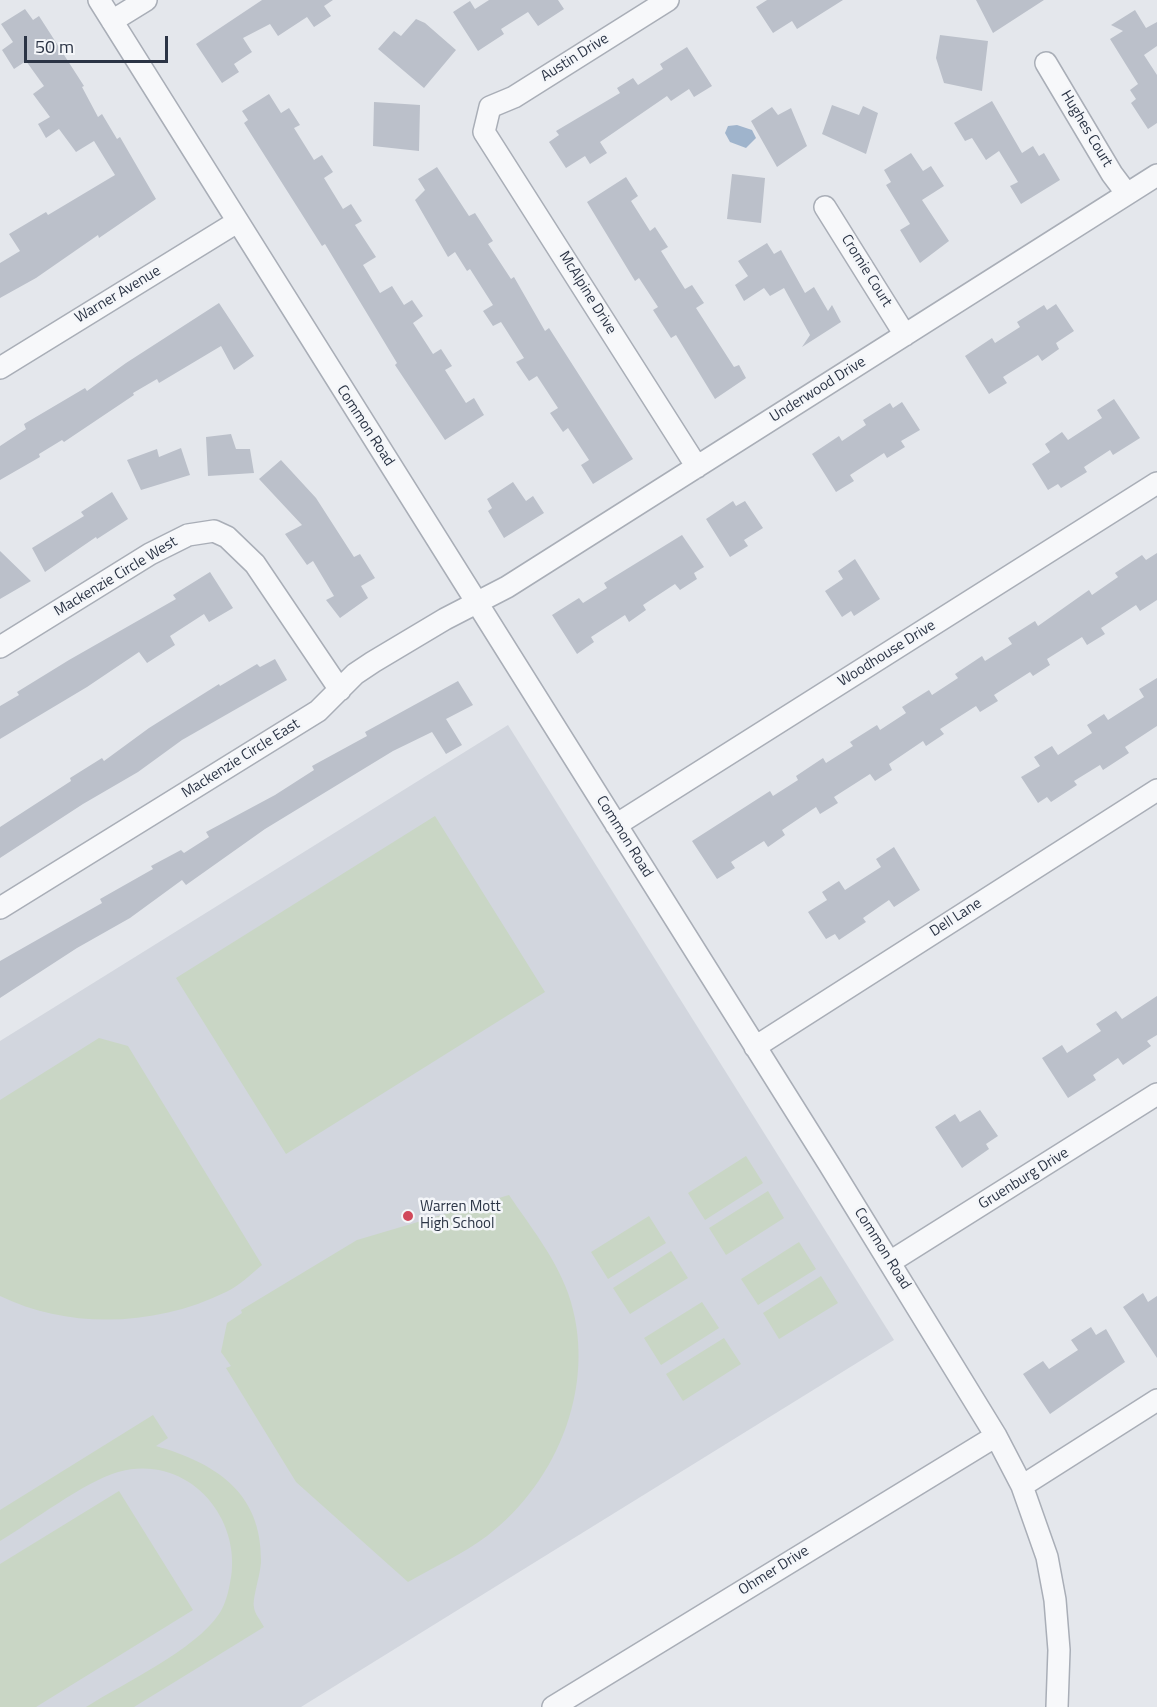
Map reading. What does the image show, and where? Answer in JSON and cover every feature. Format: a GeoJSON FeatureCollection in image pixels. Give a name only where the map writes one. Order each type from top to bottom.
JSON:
{"type":"FeatureCollection","features":[{"type":"Feature","properties":{"kind":"street","name":"Common Road"},"geometry":{"type":"LineString","coordinates":[[99,0],[890,1262],[996,1436],[1022,1486],[1047,1557],[1055,1600],[1059,1650],[1057,1707]]}},
{"type":"Feature","properties":{"kind":"street"},"geometry":{"type":"LineString","coordinates":[[112,21],[146,0]]}},
{"type":"Feature","properties":{"kind":"street","name":"Austin Drive"},"geometry":{"type":"LineString","coordinates":[[486,118],[490,107],[499,101],[514,97],[668,0]]}},
{"type":"Feature","properties":{"kind":"street","name":"Hughes Court"},"geometry":{"type":"LineString","coordinates":[[1046,63],[1112,174],[1127,194]]}},
{"type":"Feature","properties":{"kind":"street","name":"McAlpine Drive"},"geometry":{"type":"LineString","coordinates":[[486,118],[484,132],[697,467]]}},
{"type":"Feature","properties":{"kind":"street","name":"Underwood Drive"},"geometry":{"type":"LineString","coordinates":[[477,603],[507,587],[1157,175]]}},
{"type":"Feature","properties":{"kind":"street","name":"Cromie Court"},"geometry":{"type":"LineString","coordinates":[[825,207],[905,335]]}},
{"type":"Feature","properties":{"kind":"street","name":"Warner Avenue"},"geometry":{"type":"LineString","coordinates":[[0,368],[237,222]]}},
{"type":"Feature","properties":{"kind":"street","name":"Woodhouse Drive"},"geometry":{"type":"LineString","coordinates":[[616,825],[1157,483]]}},
{"type":"Feature","properties":{"kind":"street","name":"Mackenzie Circle West"},"geometry":{"type":"LineString","coordinates":[[0,647],[150,554],[188,535],[214,531],[228,537],[255,564],[340,690]]}},
{"type":"Feature","properties":{"kind":"street","name":"Mackenzie Circle East"},"geometry":{"type":"LineString","coordinates":[[0,908],[318,711],[355,674],[477,603]]}},
{"type":"Feature","properties":{"kind":"street","name":"Dell Lane"},"geometry":{"type":"LineString","coordinates":[[755,1047],[1157,790]]}},
{"type":"Feature","properties":{"kind":"street","name":"Gruenburg Drive"},"geometry":{"type":"LineString","coordinates":[[890,1262],[1157,1094]]}},
{"type":"Feature","properties":{"kind":"street"},"geometry":{"type":"LineString","coordinates":[[1022,1486],[1157,1400]]}},
{"type":"Feature","properties":{"kind":"street","name":"Ohmer Drive"},"geometry":{"type":"LineString","coordinates":[[553,1707],[996,1436]]}},
{"type":"Feature","properties":{"kind":"shaded area","name":"Warren Mott High School"},"geometry":{"type":"Polygon","coordinates":[[[508,725],[894,1340],[301,1707],[0,1707],[0,1041],[508,725]]]}},
{"type":"Feature","properties":{"kind":"green space"},"geometry":{"type":"Polygon","coordinates":[[[435,816],[545,992],[286,1154],[176,978],[435,816]]]}},
{"type":"Feature","properties":{"kind":"green space"},"geometry":{"type":"Polygon","coordinates":[[[99,1038],[128,1046],[262,1265],[226,1292],[171,1312],[113,1320],[84,1319],[55,1314],[27,1307],[0,1296],[0,1100],[99,1038]]]}},
{"type":"Feature","properties":{"kind":"green space"},"geometry":{"type":"Polygon","coordinates":[[[746,1156],[763,1183],[705,1220],[688,1193],[746,1156]]]}},
{"type":"Feature","properties":{"kind":"green space"},"geometry":{"type":"Polygon","coordinates":[[[768,1191],[784,1218],[726,1255],[709,1228],[768,1191]]]}},
{"type":"Feature","properties":{"kind":"green space"},"geometry":{"type":"Polygon","coordinates":[[[509,1195],[549,1254],[568,1293],[576,1326],[579,1360],[575,1394],[566,1427],[552,1458],[534,1487],[512,1513],[478,1543],[408,1582],[296,1482],[226,1368],[231,1366],[221,1352],[227,1323],[242,1313],[241,1310],[357,1240],[509,1195]]]}},
{"type":"Feature","properties":{"kind":"green space"},"geometry":{"type":"Polygon","coordinates":[[[649,1216],[666,1243],[608,1279],[591,1252],[649,1216]]]}},
{"type":"Feature","properties":{"kind":"green space"},"geometry":{"type":"Polygon","coordinates":[[[799,1242],[816,1269],[758,1305],[741,1279],[799,1242]]]}},
{"type":"Feature","properties":{"kind":"green space"},"geometry":{"type":"Polygon","coordinates":[[[671,1251],[688,1278],[630,1314],[613,1288],[671,1251]]]}},
{"type":"Feature","properties":{"kind":"green space"},"geometry":{"type":"Polygon","coordinates":[[[821,1276],[838,1303],[779,1339],[763,1313],[821,1276]]]}},
{"type":"Feature","properties":{"kind":"green space"},"geometry":{"type":"Polygon","coordinates":[[[702,1302],[719,1328],[661,1365],[644,1338],[702,1302]]]}},
{"type":"Feature","properties":{"kind":"green space"},"geometry":{"type":"Polygon","coordinates":[[[724,1338],[741,1364],[683,1401],[666,1374],[724,1338]]]}},
{"type":"Feature","properties":{"kind":"green space"},"geometry":{"type":"Polygon","coordinates":[[[153,1415],[168,1438],[156,1446],[197,1461],[215,1472],[231,1484],[244,1499],[253,1516],[259,1537],[261,1561],[254,1607],[264,1627],[134,1707],[86,1707],[176,1653],[208,1627],[219,1614],[228,1591],[232,1563],[229,1539],[221,1517],[207,1497],[189,1482],[168,1472],[144,1468],[118,1472],[90,1484],[0,1541],[0,1510],[153,1415]]]}},
{"type":"Feature","properties":{"kind":"green space"},"geometry":{"type":"Polygon","coordinates":[[[119,1491],[193,1610],[36,1707],[0,1707],[0,1564],[119,1491]]]}},
{"type":"Feature","properties":{"kind":"water"},"geometry":{"type":"Polygon","coordinates":[[[737,125],[752,130],[756,138],[746,148],[730,142],[725,133],[728,126],[737,125]]]}},
{"type":"Feature","properties":{"kind":"building"},"geometry":{"type":"Polygon","coordinates":[[[262,0],[333,0],[324,6],[331,16],[314,27],[307,17],[278,36],[270,24],[243,38],[252,52],[234,64],[239,72],[222,83],[196,44],[262,0]]]}},
{"type":"Feature","properties":{"kind":"building"},"geometry":{"type":"Polygon","coordinates":[[[489,0],[558,0],[564,9],[538,26],[528,12],[501,29],[504,34],[478,51],[453,12],[470,1],[475,9],[489,0]]]}},
{"type":"Feature","properties":{"kind":"building"},"geometry":{"type":"Polygon","coordinates":[[[767,0],[843,0],[797,29],[792,21],[773,33],[756,7],[767,0]]]}},
{"type":"Feature","properties":{"kind":"building"},"geometry":{"type":"Polygon","coordinates":[[[976,0],[1044,0],[993,33],[976,0]]]}},
{"type":"Feature","properties":{"kind":"building"},"geometry":{"type":"Polygon","coordinates":[[[25,9],[33,20],[39,16],[84,86],[82,87],[98,117],[102,114],[117,139],[120,137],[156,199],[99,238],[98,235],[36,278],[0,298],[0,263],[20,251],[9,234],[46,212],[48,215],[115,175],[94,141],[76,152],[59,129],[46,138],[38,124],[50,117],[33,94],[44,86],[26,61],[14,69],[2,50],[13,42],[1,24],[25,9]]]}},
{"type":"Feature","properties":{"kind":"building"},"geometry":{"type":"Polygon","coordinates":[[[1135,10],[1146,28],[1157,22],[1157,46],[1144,55],[1157,75],[1157,123],[1148,129],[1131,103],[1136,99],[1130,90],[1138,84],[1110,39],[1123,31],[1111,25],[1135,10]]]}},
{"type":"Feature","properties":{"kind":"building"},"geometry":{"type":"Polygon","coordinates":[[[416,19],[425,23],[456,50],[424,88],[378,49],[394,31],[401,36],[416,19]]]}},
{"type":"Feature","properties":{"kind":"building"},"geometry":{"type":"Polygon","coordinates":[[[940,35],[988,41],[982,91],[944,83],[936,58],[940,35]]]}},
{"type":"Feature","properties":{"kind":"building"},"geometry":{"type":"Polygon","coordinates":[[[687,47],[712,86],[694,97],[689,89],[671,101],[667,96],[600,142],[607,153],[590,164],[585,156],[566,168],[549,142],[559,135],[556,131],[620,93],[617,88],[633,78],[638,85],[663,69],[660,64],[687,47]]]}},
{"type":"Feature","properties":{"kind":"building"},"geometry":{"type":"Polygon","coordinates":[[[269,94],[281,113],[289,108],[300,125],[294,128],[314,160],[322,155],[333,172],[324,178],[343,209],[351,204],[362,221],[355,225],[376,257],[363,265],[380,293],[392,286],[404,305],[412,300],[423,316],[413,323],[433,354],[441,349],[452,366],[445,370],[466,403],[474,398],[484,415],[445,440],[395,365],[397,363],[325,244],[322,246],[244,123],[248,120],[242,111],[269,94]]]}},
{"type":"Feature","properties":{"kind":"building"},"geometry":{"type":"Polygon","coordinates":[[[992,101],[1022,153],[1033,146],[1039,156],[1044,153],[1060,180],[1021,204],[1010,186],[1018,182],[999,151],[986,160],[972,138],[965,141],[954,123],[992,101]]]}},
{"type":"Feature","properties":{"kind":"building"},"geometry":{"type":"Polygon","coordinates":[[[374,102],[420,105],[419,151],[373,146],[374,102]]]}},
{"type":"Feature","properties":{"kind":"building"},"geometry":{"type":"Polygon","coordinates":[[[832,105],[859,115],[863,106],[878,113],[866,154],[822,134],[832,105]]]}},
{"type":"Feature","properties":{"kind":"building"},"geometry":{"type":"Polygon","coordinates":[[[772,107],[778,115],[791,108],[807,146],[777,167],[751,121],[772,107]]]}},
{"type":"Feature","properties":{"kind":"building"},"geometry":{"type":"Polygon","coordinates":[[[911,153],[923,171],[931,166],[944,186],[922,200],[949,241],[920,263],[900,230],[910,224],[886,185],[891,182],[884,170],[911,153]]]}},
{"type":"Feature","properties":{"kind":"building"},"geometry":{"type":"Polygon","coordinates":[[[437,167],[469,216],[475,213],[493,241],[488,244],[511,279],[514,277],[545,331],[549,328],[633,459],[593,484],[581,465],[589,460],[568,428],[563,432],[550,413],[558,408],[537,376],[529,381],[516,362],[524,358],[501,322],[493,326],[483,311],[493,305],[470,269],[467,271],[455,252],[448,257],[415,200],[425,190],[418,179],[437,167]]]}},
{"type":"Feature","properties":{"kind":"building"},"geometry":{"type":"Polygon","coordinates":[[[732,174],[765,178],[761,223],[727,219],[732,174]]]}},
{"type":"Feature","properties":{"kind":"building"},"geometry":{"type":"Polygon","coordinates":[[[626,177],[638,196],[631,201],[650,231],[655,227],[668,247],[661,251],[685,289],[692,285],[704,303],[696,308],[734,367],[739,365],[746,378],[715,399],[676,335],[671,338],[653,310],[658,307],[639,278],[635,281],[587,202],[626,177]]]}},
{"type":"Feature","properties":{"kind":"building"},"geometry":{"type":"Polygon","coordinates":[[[767,243],[774,254],[781,250],[805,293],[814,287],[828,311],[832,305],[841,322],[802,347],[810,335],[784,288],[770,296],[764,288],[744,301],[735,285],[748,276],[738,261],[767,243]]]}},
{"type":"Feature","properties":{"kind":"building"},"geometry":{"type":"Polygon","coordinates":[[[219,303],[254,356],[234,370],[221,346],[159,383],[157,379],[133,393],[134,395],[64,442],[62,440],[39,454],[40,457],[0,480],[0,446],[26,429],[24,424],[85,388],[87,391],[219,303]]]}},
{"type":"Feature","properties":{"kind":"building"},"geometry":{"type":"Polygon","coordinates":[[[1056,304],[1074,331],[1056,343],[1059,349],[1042,361],[1038,355],[1003,377],[1007,383],[989,394],[965,356],[992,338],[995,343],[1020,327],[1017,322],[1044,305],[1047,310],[1056,304]]]}},
{"type":"Feature","properties":{"kind":"building"},"geometry":{"type":"Polygon","coordinates":[[[1114,399],[1140,438],[1113,455],[1110,450],[1084,467],[1087,472],[1061,488],[1058,484],[1048,490],[1032,464],[1050,452],[1045,444],[1062,432],[1068,440],[1102,418],[1097,410],[1114,399]]]}},
{"type":"Feature","properties":{"kind":"building"},"geometry":{"type":"Polygon","coordinates":[[[902,402],[920,430],[901,441],[905,447],[887,458],[884,453],[850,475],[854,481],[836,492],[812,454],[839,436],[842,441],[866,425],[863,420],[890,403],[893,408],[902,402]]]}},
{"type":"Feature","properties":{"kind":"building"},"geometry":{"type":"Polygon","coordinates":[[[231,434],[236,449],[250,449],[254,473],[208,476],[206,437],[231,434]]]}},
{"type":"Feature","properties":{"kind":"building"},"geometry":{"type":"Polygon","coordinates":[[[181,448],[190,475],[141,490],[127,460],[157,449],[159,457],[181,448]]]}},
{"type":"Feature","properties":{"kind":"building"},"geometry":{"type":"Polygon","coordinates":[[[281,460],[316,498],[354,557],[360,554],[375,578],[361,586],[368,598],[340,618],[326,600],[334,596],[313,561],[307,565],[285,534],[302,525],[259,479],[281,460]]]}},
{"type":"Feature","properties":{"kind":"building"},"geometry":{"type":"Polygon","coordinates":[[[513,482],[526,501],[533,496],[544,513],[504,538],[488,511],[492,508],[487,499],[513,482]]]}},
{"type":"Feature","properties":{"kind":"building"},"geometry":{"type":"Polygon","coordinates":[[[112,492],[128,519],[97,539],[96,537],[45,572],[32,548],[84,516],[81,512],[112,492]]]}},
{"type":"Feature","properties":{"kind":"building"},"geometry":{"type":"Polygon","coordinates":[[[733,501],[736,506],[745,501],[763,528],[744,540],[748,546],[730,557],[706,519],[733,501]]]}},
{"type":"Feature","properties":{"kind":"building"},"geometry":{"type":"Polygon","coordinates":[[[682,535],[704,567],[694,573],[697,579],[680,590],[675,584],[643,605],[646,610],[629,622],[625,615],[591,637],[594,642],[577,654],[552,615],[579,598],[583,603],[607,588],[604,583],[682,535]]]}},
{"type":"Feature","properties":{"kind":"building"},"geometry":{"type":"Polygon","coordinates":[[[0,551],[31,581],[0,599],[0,551]]]}},
{"type":"Feature","properties":{"kind":"building"},"geometry":{"type":"Polygon","coordinates":[[[1157,553],[1157,600],[1140,611],[1136,605],[1101,628],[1105,634],[1087,645],[1082,637],[1047,659],[1050,665],[1033,676],[1030,672],[994,695],[998,701],[980,712],[976,706],[940,729],[944,734],[926,746],[923,741],[889,764],[892,770],[875,781],[870,774],[834,797],[838,803],[820,814],[816,807],[782,830],[785,835],[768,847],[764,841],[731,862],[735,868],[717,879],[692,841],[770,791],[773,796],[798,780],[796,776],[823,758],[826,763],[853,746],[850,742],[877,725],[880,730],[906,713],[902,707],[929,690],[932,695],[958,678],[955,674],[982,656],[985,661],[1012,644],[1008,638],[1035,621],[1038,626],[1089,590],[1092,595],[1118,577],[1115,573],[1142,555],[1146,560],[1157,553]]]}},
{"type":"Feature","properties":{"kind":"building"},"geometry":{"type":"Polygon","coordinates":[[[855,559],[880,599],[854,616],[851,611],[842,617],[825,591],[843,579],[838,571],[855,559]]]}},
{"type":"Feature","properties":{"kind":"building"},"geometry":{"type":"Polygon","coordinates":[[[210,572],[233,608],[209,622],[204,614],[170,636],[175,645],[147,663],[139,652],[87,687],[0,739],[0,706],[19,695],[17,692],[176,599],[173,595],[210,572]]]}},
{"type":"Feature","properties":{"kind":"building"},"geometry":{"type":"Polygon","coordinates":[[[275,659],[287,680],[182,740],[138,772],[83,804],[0,858],[0,827],[71,781],[70,778],[102,758],[104,761],[149,728],[219,684],[220,686],[257,664],[260,667],[275,659]]]}},
{"type":"Feature","properties":{"kind":"building"},"geometry":{"type":"Polygon","coordinates":[[[1157,678],[1157,726],[1125,747],[1129,753],[1103,770],[1100,765],[1074,781],[1077,785],[1051,802],[1047,797],[1038,803],[1021,777],[1040,766],[1034,757],[1052,746],[1058,755],[1092,733],[1087,725],[1104,714],[1108,720],[1144,697],[1139,689],[1157,678]]]}},
{"type":"Feature","properties":{"kind":"building"},"geometry":{"type":"Polygon","coordinates":[[[458,681],[473,705],[446,719],[462,745],[446,754],[432,732],[393,751],[265,829],[186,885],[182,880],[130,918],[77,948],[0,998],[0,961],[102,903],[100,899],[153,869],[151,866],[181,850],[184,853],[209,837],[206,832],[275,795],[314,770],[312,766],[367,736],[365,732],[458,681]]]}},
{"type":"Feature","properties":{"kind":"building"},"geometry":{"type":"Polygon","coordinates":[[[894,847],[920,890],[894,907],[889,900],[863,918],[866,922],[839,940],[835,934],[826,939],[808,912],[827,900],[822,892],[839,881],[845,890],[881,867],[876,859],[894,847]]]}},
{"type":"Feature","properties":{"kind":"building"},"geometry":{"type":"Polygon","coordinates":[[[1157,996],[1157,1035],[1147,1041],[1151,1046],[1123,1065],[1118,1058],[1093,1075],[1096,1080],[1068,1098],[1042,1058],[1062,1045],[1067,1053],[1101,1031],[1096,1024],[1116,1011],[1122,1019],[1157,996]]]}},
{"type":"Feature","properties":{"kind":"building"},"geometry":{"type":"Polygon","coordinates":[[[980,1110],[998,1136],[986,1144],[989,1149],[962,1168],[935,1127],[955,1114],[960,1122],[980,1110]]]}},
{"type":"Feature","properties":{"kind":"building"},"geometry":{"type":"Polygon","coordinates":[[[1143,1293],[1148,1302],[1157,1296],[1157,1358],[1123,1307],[1143,1293]]]}},
{"type":"Feature","properties":{"kind":"building"},"geometry":{"type":"Polygon","coordinates":[[[1091,1327],[1096,1335],[1106,1329],[1125,1362],[1050,1414],[1023,1374],[1043,1361],[1049,1369],[1078,1350],[1071,1340],[1091,1327]]]}},
{"type":"Feature","properties":{"kind":"place","name":"Warren Mott High School"},"geometry":{"type":"Point","coordinates":[408,1216]}}]}
